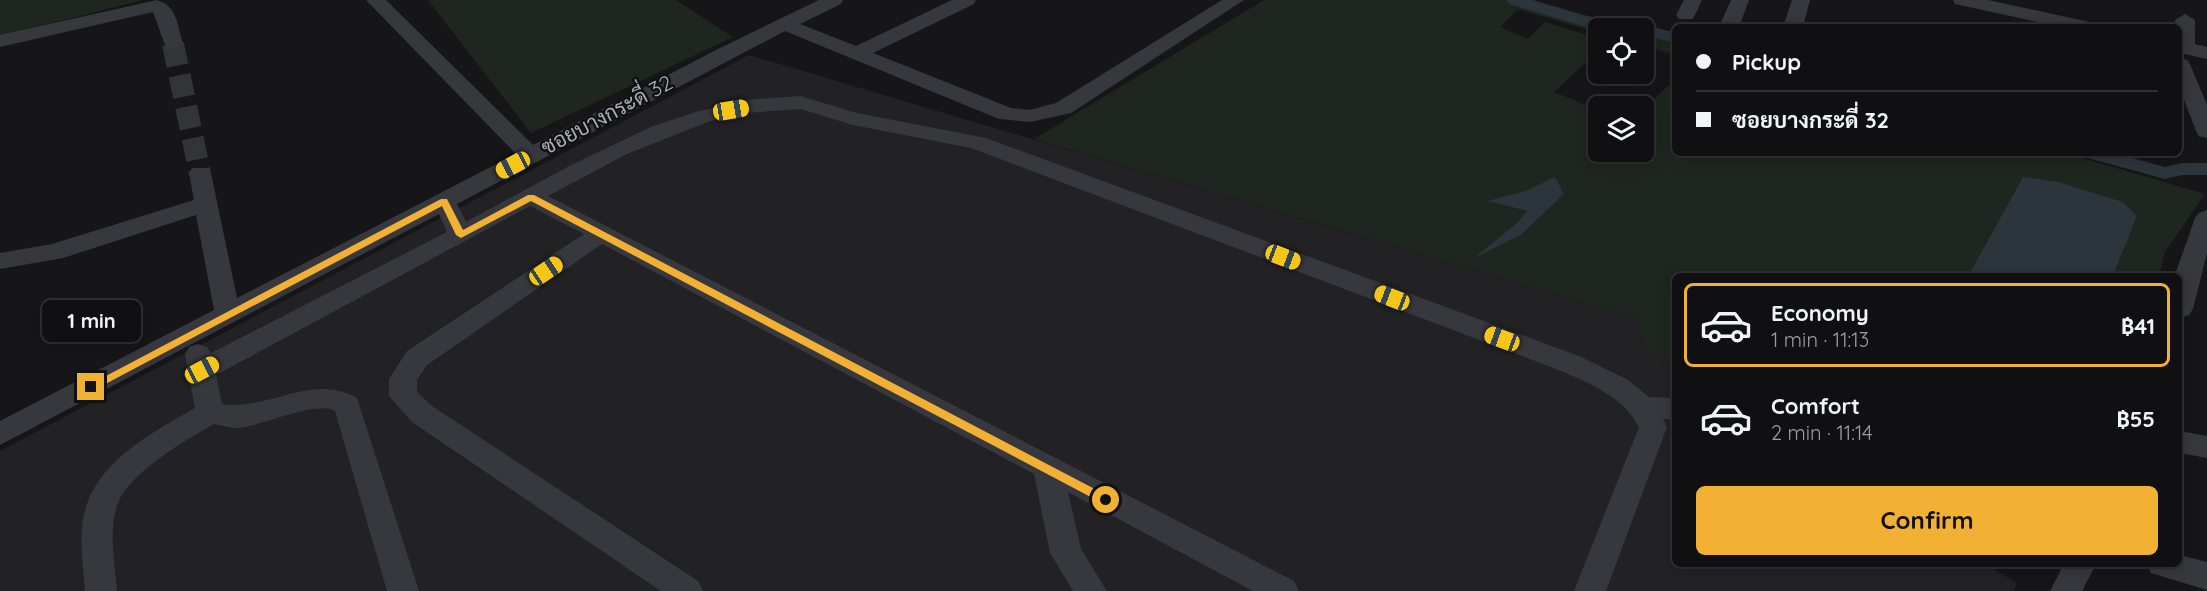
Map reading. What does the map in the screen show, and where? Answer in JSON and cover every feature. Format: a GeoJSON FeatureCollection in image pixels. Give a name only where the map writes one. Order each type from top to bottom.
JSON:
{"type":"FeatureCollection","features":[{"type":"Feature","properties":{"kind":"street"},"geometry":{"type":"LineString","coordinates":[[375,0],[530,155]]}},
{"type":"Feature","properties":{"kind":"street","name":"ซอยบางกระดี่ 32"},"geometry":{"type":"LineString","coordinates":[[0,434],[530,155],[834,0]]}},
{"type":"Feature","properties":{"kind":"street"},"geometry":{"type":"LineString","coordinates":[[857,54],[967,0]]}},
{"type":"Feature","properties":{"kind":"street"},"geometry":{"type":"LineString","coordinates":[[784,24],[1007,114],[1030,117],[1063,108],[1235,0]]}},
{"type":"Feature","properties":{"kind":"street"},"geometry":{"type":"LineString","coordinates":[[1730,24],[1740,0]]}},
{"type":"Feature","properties":{"kind":"street"},"geometry":{"type":"LineString","coordinates":[[1794,24],[1801,0]]}},
{"type":"Feature","properties":{"kind":"street"},"geometry":{"type":"LineString","coordinates":[[1962,0],[2069,24]]}},
{"type":"Feature","properties":{"kind":"street"},"geometry":{"type":"LineString","coordinates":[[2050,19],[2059,0]]}},
{"type":"Feature","properties":{"kind":"street"},"geometry":{"type":"LineString","coordinates":[[0,42],[143,7],[156,6],[163,10],[173,44]]}},
{"type":"Feature","properties":{"kind":"street"},"geometry":{"type":"LineString","coordinates":[[2182,45],[2185,20]]}},
{"type":"Feature","properties":{"kind":"street"},"geometry":{"type":"LineString","coordinates":[[2182,53],[2207,53]]}},
{"type":"Feature","properties":{"kind":"street"},"geometry":{"type":"LineString","coordinates":[[2182,56],[2207,131]]}},
{"type":"Feature","properties":{"kind":"street"},"geometry":{"type":"LineString","coordinates":[[202,370],[633,143],[697,119],[763,105],[793,102],[814,105],[862,120],[940,133],[978,143],[1569,363],[1627,392],[1644,407],[1653,427],[1590,591]]}},
{"type":"Feature","properties":{"kind":"street"},"geometry":{"type":"LineString","coordinates":[[200,173],[228,315]]}},
{"type":"Feature","properties":{"kind":"street"},"geometry":{"type":"LineString","coordinates":[[531,197],[1048,470],[1283,591]]}},
{"type":"Feature","properties":{"kind":"street"},"geometry":{"type":"LineString","coordinates":[[444,201],[461,235]]}},
{"type":"Feature","properties":{"kind":"street"},"geometry":{"type":"LineString","coordinates":[[0,261],[54,252],[206,204]]}},
{"type":"Feature","properties":{"kind":"street"},"geometry":{"type":"LineString","coordinates":[[2182,305],[2197,275],[2207,218]]}},
{"type":"Feature","properties":{"kind":"street"},"geometry":{"type":"LineString","coordinates":[[601,234],[417,358],[403,379],[403,396],[422,414],[687,591]]}},
{"type":"Feature","properties":{"kind":"street"},"geometry":{"type":"LineString","coordinates":[[194,333],[210,413]]}},
{"type":"Feature","properties":{"kind":"street"},"geometry":{"type":"LineString","coordinates":[[101,591],[98,532],[102,501],[126,471],[170,437],[210,413],[238,417],[306,400],[335,398],[347,405],[403,591]]}},
{"type":"Feature","properties":{"kind":"street"},"geometry":{"type":"LineString","coordinates":[[1644,407],[1672,409]]}},
{"type":"Feature","properties":{"kind":"street"},"geometry":{"type":"LineString","coordinates":[[2182,441],[2207,447]]}},
{"type":"Feature","properties":{"kind":"street"},"geometry":{"type":"LineString","coordinates":[[1048,470],[1066,553],[1091,591]]}},
{"type":"Feature","properties":{"kind":"street"},"geometry":{"type":"LineString","coordinates":[[2066,591],[2078,567]]}},
{"type":"Feature","properties":{"kind":"street"},"geometry":{"type":"LineString","coordinates":[[2173,567],[2207,576]]}},
{"type":"Feature","properties":{"kind":"shaded area"},"geometry":{"type":"Polygon","coordinates":[[[0,0],[143,0],[0,36],[0,0]]]}},
{"type":"Feature","properties":{"kind":"shaded area"},"geometry":{"type":"Polygon","coordinates":[[[428,0],[676,0],[733,37],[531,133],[428,0]]]}},
{"type":"Feature","properties":{"kind":"shaded area"},"geometry":{"type":"Polygon","coordinates":[[[1264,0],[1534,0],[1596,18],[1588,18],[1588,30],[1518,9],[1500,27],[1528,39],[1545,22],[1588,36],[1588,60],[1554,92],[1588,106],[1588,162],[1654,162],[1654,99],[1672,82],[1672,156],[2075,156],[2205,194],[2165,252],[2160,273],[2114,273],[2124,250],[2023,177],[1970,273],[1672,273],[1672,367],[1643,345],[1638,319],[1034,139],[1264,0]],[[1555,178],[1528,190],[1490,201],[1527,211],[1517,223],[1477,256],[1521,235],[1564,194],[1555,178]]]}},
{"type":"Feature","properties":{"kind":"shaded area"},"geometry":{"type":"Polygon","coordinates":[[[1654,36],[1672,41],[1672,54],[1654,49],[1654,36]]]}},
{"type":"Feature","properties":{"kind":"shaded area"},"geometry":{"type":"Polygon","coordinates":[[[749,55],[1638,319],[1643,345],[1672,367],[1672,567],[1989,567],[2017,583],[2014,591],[0,591],[0,451],[749,55]]]}},
{"type":"Feature","properties":{"kind":"shaded area"},"geometry":{"type":"Polygon","coordinates":[[[1555,177],[1564,194],[1521,235],[1474,258],[1517,223],[1527,211],[1488,201],[1528,190],[1555,177]]]}},
{"type":"Feature","properties":{"kind":"shaded area"},"geometry":{"type":"Polygon","coordinates":[[[2023,177],[2058,182],[2123,202],[2137,216],[2114,273],[1970,273],[2023,177]]]}},
{"type":"Feature","properties":{"kind":"waterway"},"geometry":{"type":"LineString","coordinates":[[1515,0],[1588,22]]}},
{"type":"Feature","properties":{"kind":"waterway"},"geometry":{"type":"LineString","coordinates":[[1654,32],[1672,37]]}},
{"type":"Feature","properties":{"kind":"waterway"},"geometry":{"type":"LineString","coordinates":[[2102,156],[2165,173],[2182,169],[2207,169]]}},
{"type":"Feature","properties":{"kind":"tunnel"},"geometry":{"type":"LineString","coordinates":[[173,44],[200,173]]}},
{"type":"Feature","properties":{"kind":"route"},"geometry":{"type":"LineString","coordinates":[[91,387],[444,201],[461,235],[531,197],[1106,500]]}}]}
